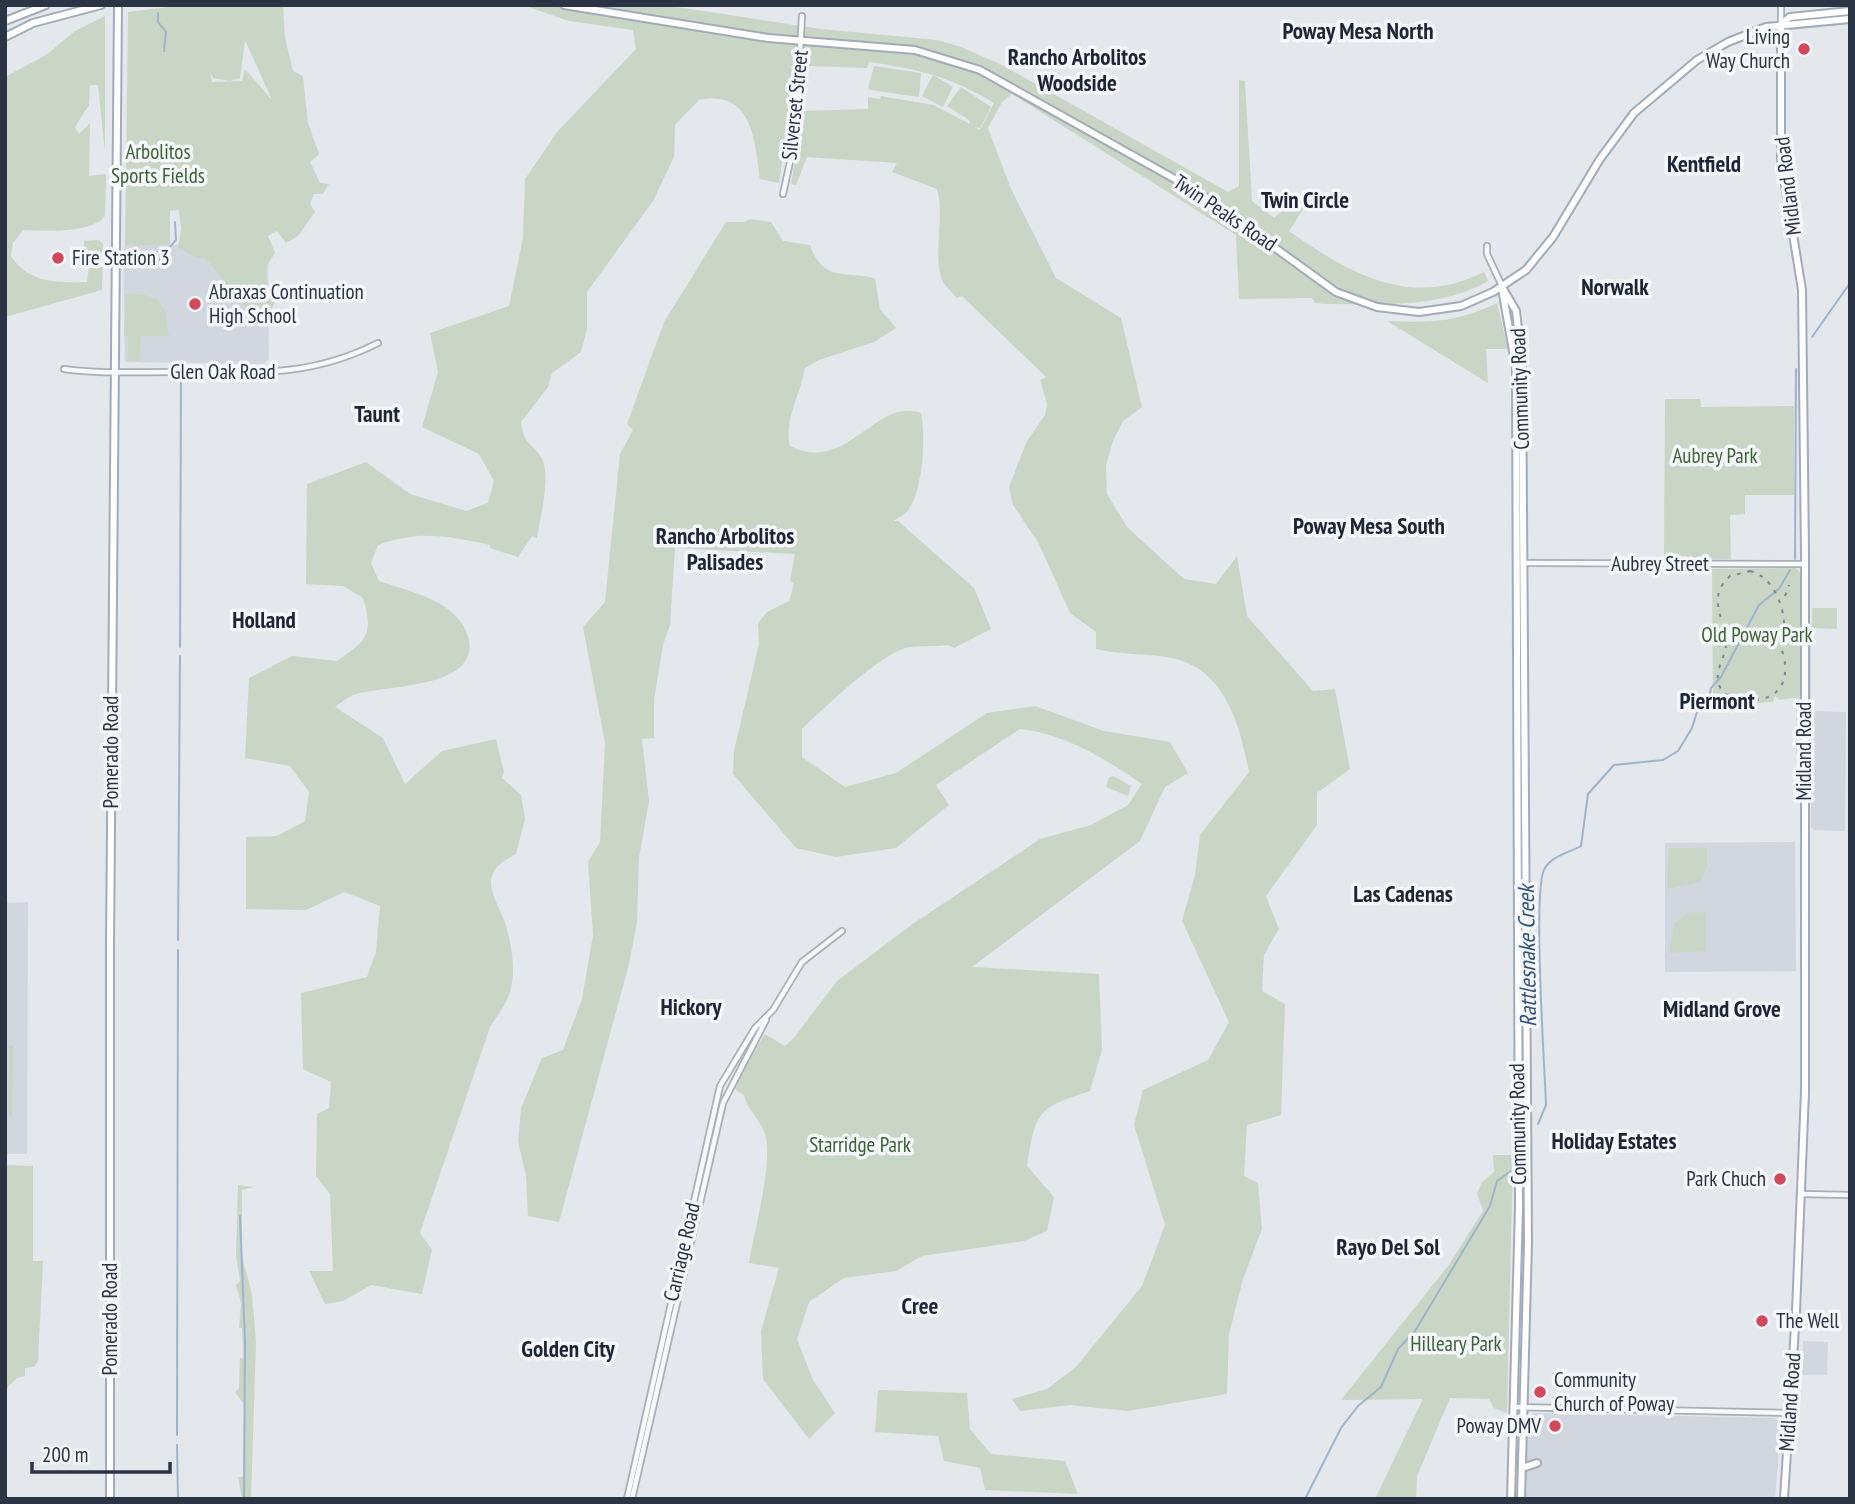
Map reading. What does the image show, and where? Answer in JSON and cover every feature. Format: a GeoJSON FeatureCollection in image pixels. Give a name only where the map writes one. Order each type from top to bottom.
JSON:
{"type":"FeatureCollection","features":[{"type":"Feature","properties":{"kind":"main road"},"geometry":{"type":"LineString","coordinates":[[5,21],[46,5]]}},
{"type":"Feature","properties":{"kind":"main road"},"geometry":{"type":"LineString","coordinates":[[5,37],[33,23],[101,5]]}},
{"type":"Feature","properties":{"kind":"main road","name":"Pomerado Road"},"geometry":{"type":"LineString","coordinates":[[110,1499],[113,372],[118,5]]}},
{"type":"Feature","properties":{"kind":"main road","name":"Twin Peaks Road"},"geometry":{"type":"LineString","coordinates":[[564,5],[802,42],[915,50],[980,70],[1189,187],[1248,226],[1316,279],[1355,301],[1384,309],[1419,312],[1461,306],[1502,287],[1536,260],[1612,141],[1660,88],[1696,60],[1728,42],[1781,23],[1790,17],[1850,10]]}},
{"type":"Feature","properties":{"kind":"main road","name":"Twin Peaks Road"},"geometry":{"type":"LineString","coordinates":[[1781,23],[1786,26],[1850,19]]}},
{"type":"Feature","properties":{"kind":"main road","name":"Midland Road"},"geometry":{"type":"LineString","coordinates":[[1781,23],[1781,160],[1802,290],[1805,564],[1805,1093],[1802,1194],[1784,1499]]}},
{"type":"Feature","properties":{"kind":"main road","name":"Community Road"},"geometry":{"type":"LineString","coordinates":[[1502,287],[1516,368],[1524,808],[1528,1243],[1521,1499]]}},
{"type":"Feature","properties":{"kind":"main road","name":"Community Road"},"geometry":{"type":"LineString","coordinates":[[1513,1499],[1519,1208],[1516,857],[1519,563]]}},
{"type":"Feature","properties":{"kind":"main road"},"geometry":{"type":"LineString","coordinates":[[1524,808],[1520,820],[1520,854],[1516,857],[1520,860],[1524,895]]}},
{"type":"Feature","properties":{"kind":"main road"},"geometry":{"type":"LineString","coordinates":[[1518,1145],[1521,1147],[1523,1168],[1527,1173]]}},
{"type":"Feature","properties":{"kind":"main road"},"geometry":{"type":"LineString","coordinates":[[1518,1164],[1523,1191],[1527,1193]]}},
{"type":"Feature","properties":{"kind":"main road"},"geometry":{"type":"LineString","coordinates":[[1519,1208],[1523,1242],[1528,1243]]}},
{"type":"Feature","properties":{"kind":"main road"},"geometry":{"type":"LineString","coordinates":[[1518,1243],[1522,1270],[1527,1271]]}},
{"type":"Feature","properties":{"kind":"main road"},"geometry":{"type":"LineString","coordinates":[[1522,1468],[1537,1463]]}},
{"type":"Feature","properties":{"kind":"street","name":"Midland Road"},"geometry":{"type":"LineString","coordinates":[[1781,5],[1781,23]]}},
{"type":"Feature","properties":{"kind":"street","name":"Silverset Street"},"geometry":{"type":"LineString","coordinates":[[783,194],[795,139],[802,16]]}},
{"type":"Feature","properties":{"kind":"street"},"geometry":{"type":"LineString","coordinates":[[1487,246],[1487,254],[1502,287]]}},
{"type":"Feature","properties":{"kind":"street","name":"Glen Oak Road"},"geometry":{"type":"LineString","coordinates":[[64,369],[113,372],[291,371],[350,357],[378,343]]}},
{"type":"Feature","properties":{"kind":"street","name":"Aubrey Street"},"geometry":{"type":"LineString","coordinates":[[1519,563],[1805,564]]}},
{"type":"Feature","properties":{"kind":"street","name":"Carriage Road"},"geometry":{"type":"LineString","coordinates":[[718,1114],[731,1083],[766,1019],[802,962],[842,931]]}},
{"type":"Feature","properties":{"kind":"street","name":"Carriage Road"},"geometry":{"type":"LineString","coordinates":[[627,1499],[718,1114],[720,1086],[757,1025],[766,1019]]}},
{"type":"Feature","properties":{"kind":"street"},"geometry":{"type":"LineString","coordinates":[[740,1051],[748,1055]]}},
{"type":"Feature","properties":{"kind":"street"},"geometry":{"type":"LineString","coordinates":[[1802,1194],[1850,1195]]}},
{"type":"Feature","properties":{"kind":"street"},"geometry":{"type":"LineString","coordinates":[[1515,1407],[1790,1413]]}},
{"type":"Feature","properties":{"kind":"street","name":"Carriage Road"},"geometry":{"type":"LineString","coordinates":[[632,1499],[639,1450]]}},
{"type":"Feature","properties":{"kind":"shaded area","name":"Abraxas Continuation High School"},"geometry":{"type":"Polygon","coordinates":[[[125,245],[268,245],[269,359],[263,364],[125,362],[125,245]]]}},
{"type":"Feature","properties":{"kind":"shaded area"},"geometry":{"type":"Polygon","coordinates":[[[1797,637],[1811,637],[1811,711],[1846,712],[1845,831],[1814,830],[1811,827],[1811,721],[1809,756],[1796,755],[1797,637]]]}},
{"type":"Feature","properties":{"kind":"shaded area"},"geometry":{"type":"Polygon","coordinates":[[[1795,842],[1796,971],[1665,972],[1665,843],[1795,842]]]}},
{"type":"Feature","properties":{"kind":"shaded area"},"geometry":{"type":"Polygon","coordinates":[[[28,902],[27,1154],[5,1154],[5,903],[28,902]]]}},
{"type":"Feature","properties":{"kind":"shaded area"},"geometry":{"type":"Polygon","coordinates":[[[1803,1341],[1828,1342],[1827,1375],[1802,1375],[1803,1341]]]}},
{"type":"Feature","properties":{"kind":"shaded area"},"geometry":{"type":"Polygon","coordinates":[[[1533,1413],[1775,1418],[1781,1424],[1775,1499],[1525,1499],[1527,1420],[1533,1413]]]}},
{"type":"Feature","properties":{"kind":"green space","name":"Arbolitos Sports Fields"},"geometry":{"type":"Polygon","coordinates":[[[185,5],[283,5],[285,38],[293,71],[303,76],[308,123],[319,154],[310,162],[320,183],[329,184],[323,194],[314,194],[310,204],[315,212],[298,236],[286,243],[277,231],[268,236],[275,253],[266,267],[266,295],[275,302],[270,313],[260,318],[243,305],[206,259],[194,257],[178,247],[181,229],[179,210],[170,211],[170,245],[125,245],[128,12],[185,5]],[[245,40],[240,78],[230,81],[213,78],[210,71],[212,82],[242,81],[245,69],[272,100],[245,40]]]}},
{"type":"Feature","properties":{"kind":"green space"},"geometry":{"type":"Polygon","coordinates":[[[522,5],[664,5],[821,29],[937,40],[1002,65],[1228,192],[1239,186],[1239,80],[1245,81],[1252,201],[1274,218],[1293,201],[1304,208],[1289,231],[1335,261],[1382,282],[1406,287],[1431,287],[1457,283],[1484,272],[1488,281],[1469,290],[1429,301],[1324,304],[1315,303],[1312,298],[1239,299],[1236,235],[1012,94],[1002,102],[988,128],[1011,189],[1056,278],[1121,318],[1142,407],[1123,421],[1113,441],[1106,466],[1107,494],[1128,528],[1184,579],[1216,584],[1237,556],[1247,616],[1313,691],[1335,689],[1350,769],[1317,793],[1317,825],[1266,896],[1279,929],[1264,955],[1262,991],[1285,1004],[1281,1115],[1247,1125],[1244,1176],[1258,1183],[1262,1229],[1243,1279],[1229,1334],[1227,1394],[1128,1411],[1070,1405],[1020,1411],[1012,1399],[1047,1389],[1075,1368],[1142,1286],[1165,1225],[1134,1125],[1143,1090],[1208,1060],[1229,1022],[1182,921],[1195,875],[1200,835],[1249,772],[1241,736],[1227,702],[1205,674],[1190,664],[1172,658],[1096,649],[1096,632],[1070,613],[1039,544],[1013,505],[1009,487],[1027,441],[1045,415],[1047,404],[1040,380],[1046,377],[962,296],[957,298],[943,282],[939,261],[940,212],[937,189],[892,172],[897,163],[807,157],[796,185],[791,184],[803,111],[868,109],[868,97],[880,99],[881,96],[933,105],[970,124],[969,120],[947,106],[961,87],[991,107],[980,128],[975,127],[980,130],[994,103],[949,80],[919,71],[869,62],[867,68],[809,66],[810,55],[797,54],[779,183],[760,179],[756,149],[748,121],[730,102],[717,99],[699,100],[675,125],[674,157],[653,201],[587,292],[587,329],[581,352],[552,373],[548,387],[521,422],[529,444],[542,459],[544,467],[544,498],[537,538],[532,536],[518,557],[490,548],[490,545],[460,539],[408,537],[378,545],[371,563],[379,581],[431,599],[454,614],[468,636],[469,654],[461,666],[446,675],[428,682],[353,695],[335,707],[383,738],[405,784],[442,751],[496,739],[504,772],[502,778],[521,795],[525,819],[516,854],[499,866],[491,882],[511,945],[511,989],[490,1027],[420,1233],[432,1250],[422,1294],[371,1285],[343,1301],[325,1304],[309,1271],[333,1271],[330,1194],[316,1176],[317,1114],[329,1108],[331,1082],[303,1069],[301,993],[367,977],[376,952],[380,906],[344,892],[306,910],[246,909],[246,837],[277,836],[305,821],[309,792],[290,766],[245,758],[249,678],[292,656],[337,661],[361,642],[368,629],[363,598],[343,586],[306,584],[307,484],[366,462],[410,494],[466,511],[488,503],[494,481],[479,454],[422,427],[438,372],[430,333],[509,306],[523,238],[525,179],[557,132],[636,49],[633,30],[569,21],[522,5]]]}},
{"type":"Feature","properties":{"kind":"green space"},"geometry":{"type":"Polygon","coordinates":[[[105,16],[105,152],[98,85],[90,85],[89,105],[75,127],[79,134],[90,123],[89,176],[106,174],[105,216],[98,222],[78,229],[23,230],[13,243],[11,256],[26,272],[44,280],[87,282],[91,253],[84,249],[84,241],[99,240],[103,244],[102,290],[5,317],[5,77],[46,55],[75,31],[105,16]]]}},
{"type":"Feature","properties":{"kind":"green space"},"geometry":{"type":"Polygon","coordinates":[[[874,66],[921,73],[919,97],[870,90],[868,88],[874,66]]]}},
{"type":"Feature","properties":{"kind":"green space"},"geometry":{"type":"Polygon","coordinates":[[[933,75],[953,87],[943,107],[922,96],[933,75]]]}},
{"type":"Feature","properties":{"kind":"green space","name":"Starridge Park"},"geometry":{"type":"Polygon","coordinates":[[[750,219],[771,222],[783,241],[810,245],[815,257],[828,270],[875,278],[880,309],[896,328],[874,342],[819,360],[805,368],[789,427],[790,446],[810,452],[828,451],[845,444],[889,415],[904,411],[921,413],[923,450],[917,491],[907,512],[894,521],[898,521],[974,588],[991,629],[954,648],[948,645],[915,647],[893,653],[851,684],[802,729],[802,757],[845,787],[896,773],[987,713],[1035,706],[1104,731],[1170,742],[1188,773],[1165,787],[1140,841],[972,967],[1099,974],[1102,1050],[1090,1091],[1049,1108],[1042,1114],[1033,1133],[1027,1166],[1054,1197],[1047,1231],[1024,1241],[922,1256],[896,1271],[844,1278],[809,1302],[797,1339],[813,1380],[835,1413],[809,1439],[763,1379],[761,1331],[779,1268],[749,1263],[765,1182],[766,1138],[744,1095],[732,1087],[765,1034],[785,1046],[837,981],[914,923],[1040,839],[1091,825],[1128,805],[1142,784],[1069,742],[1020,729],[936,785],[949,805],[896,848],[836,857],[796,848],[733,774],[734,751],[759,644],[758,623],[767,612],[789,601],[794,584],[790,580],[795,554],[675,548],[670,625],[663,645],[654,700],[654,738],[642,739],[649,801],[639,858],[637,922],[629,964],[559,1222],[528,1216],[526,1175],[518,1142],[521,1108],[542,1058],[563,1050],[582,999],[593,935],[588,862],[600,842],[605,743],[583,627],[605,602],[620,454],[633,430],[627,424],[664,322],[726,222],[745,222],[750,219]]]}},
{"type":"Feature","properties":{"kind":"green space"},"geometry":{"type":"Polygon","coordinates":[[[126,294],[145,295],[158,300],[165,311],[169,336],[141,336],[140,361],[128,361],[128,336],[124,336],[126,294]]]}},
{"type":"Feature","properties":{"kind":"green space"},"geometry":{"type":"Polygon","coordinates":[[[1497,303],[1508,349],[1486,349],[1488,383],[1387,321],[1444,320],[1497,303]]]}},
{"type":"Feature","properties":{"kind":"green space","name":"Aubrey Park"},"geometry":{"type":"Polygon","coordinates":[[[1665,399],[1700,399],[1701,407],[1794,406],[1794,495],[1745,495],[1745,514],[1730,515],[1731,559],[1664,558],[1665,399]]]}},
{"type":"Feature","properties":{"kind":"green space","name":"Old Poway Park"},"geometry":{"type":"Polygon","coordinates":[[[1796,568],[1801,574],[1800,697],[1780,700],[1775,696],[1773,702],[1757,703],[1754,708],[1725,708],[1720,705],[1716,707],[1713,696],[1712,569],[1796,568]]]}},
{"type":"Feature","properties":{"kind":"green space"},"geometry":{"type":"Polygon","coordinates":[[[1812,608],[1837,608],[1837,629],[1812,628],[1812,608]]]}},
{"type":"Feature","properties":{"kind":"green space"},"geometry":{"type":"Polygon","coordinates":[[[1113,776],[1131,786],[1128,796],[1106,787],[1109,777],[1113,776]]]}},
{"type":"Feature","properties":{"kind":"green space"},"geometry":{"type":"Polygon","coordinates":[[[1669,848],[1707,848],[1707,867],[1700,882],[1667,889],[1669,848]]]}},
{"type":"Feature","properties":{"kind":"green space"},"geometry":{"type":"Polygon","coordinates":[[[1706,912],[1706,951],[1669,953],[1674,924],[1689,913],[1706,912]]]}},
{"type":"Feature","properties":{"kind":"green space"},"geometry":{"type":"Polygon","coordinates":[[[9,1046],[13,1046],[12,1119],[8,1112],[9,1046]]]}},
{"type":"Feature","properties":{"kind":"green space","name":"Hilleary Park"},"geometry":{"type":"Polygon","coordinates":[[[1493,1155],[1513,1155],[1507,1413],[1494,1408],[1489,1399],[1450,1398],[1417,1476],[1416,1499],[1375,1499],[1423,1399],[1341,1400],[1448,1266],[1483,1211],[1477,1193],[1482,1182],[1494,1172],[1493,1155]]]}},
{"type":"Feature","properties":{"kind":"green space"},"geometry":{"type":"Polygon","coordinates":[[[5,1165],[33,1166],[33,1261],[43,1261],[38,1361],[34,1367],[25,1368],[25,1376],[17,1378],[5,1390],[5,1165]]]}},
{"type":"Feature","properties":{"kind":"green space"},"geometry":{"type":"Polygon","coordinates":[[[238,1185],[254,1187],[242,1190],[242,1257],[252,1294],[256,1342],[251,1499],[242,1499],[238,1477],[243,1477],[244,1413],[243,1403],[235,1392],[239,1388],[240,1358],[243,1358],[242,1328],[239,1328],[241,1303],[236,1285],[240,1281],[236,1256],[238,1185]]]}},
{"type":"Feature","properties":{"kind":"green space"},"geometry":{"type":"Polygon","coordinates":[[[878,1390],[967,1393],[970,1429],[991,1454],[1065,1461],[1078,1494],[985,1490],[980,1468],[944,1461],[938,1436],[875,1432],[878,1390]]]}},
{"type":"Feature","properties":{"kind":"waterway"},"geometry":{"type":"LineString","coordinates":[[158,13],[158,22],[166,32],[164,51]]}},
{"type":"Feature","properties":{"kind":"waterway"},"geometry":{"type":"LineString","coordinates":[[158,266],[161,257],[176,240],[175,222]]}},
{"type":"Feature","properties":{"kind":"waterway","name":"Rattlesnake Creek"},"geometry":{"type":"LineString","coordinates":[[1812,337],[1850,283]]}},
{"type":"Feature","properties":{"kind":"waterway","name":"Rattlesnake Creek"},"geometry":{"type":"LineString","coordinates":[[1795,559],[1796,369]]}},
{"type":"Feature","properties":{"kind":"waterway"},"geometry":{"type":"LineString","coordinates":[[180,647],[181,379]]}},
{"type":"Feature","properties":{"kind":"waterway","name":"Rattlesnake Creek"},"geometry":{"type":"LineString","coordinates":[[1538,1124],[1546,1105],[1539,941],[1541,882],[1545,868],[1557,857],[1581,846],[1588,794],[1614,765],[1663,760],[1678,751],[1692,728],[1697,712],[1709,698],[1711,688],[1721,677],[1759,605],[1779,589],[1790,570]]}},
{"type":"Feature","properties":{"kind":"waterway"},"geometry":{"type":"LineString","coordinates":[[178,940],[180,656]]}},
{"type":"Feature","properties":{"kind":"waterway"},"geometry":{"type":"LineString","coordinates":[[177,1435],[178,950]]}},
{"type":"Feature","properties":{"kind":"waterway","name":"Rattlesnake Creek"},"geometry":{"type":"LineString","coordinates":[[1305,1499],[1341,1428],[1358,1406],[1381,1387],[1398,1349],[1415,1331],[1490,1206],[1497,1181],[1511,1171]]}},
{"type":"Feature","properties":{"kind":"waterway"},"geometry":{"type":"LineString","coordinates":[[240,1216],[245,1342],[244,1499]]}},
{"type":"Feature","properties":{"kind":"waterway"},"geometry":{"type":"LineString","coordinates":[[177,1445],[178,1499]]}},
{"type":"Feature","properties":{"kind":"railway"},"geometry":{"type":"LineString","coordinates":[[1750,571],[1764,578],[1781,605],[1784,624],[1781,646],[1785,668],[1784,678],[1777,692],[1762,699],[1742,700],[1726,695],[1718,681],[1726,646],[1718,599],[1719,591],[1730,576],[1750,571]]}},
{"type":"Feature","properties":{"kind":"railway"},"geometry":{"type":"LineString","coordinates":[[1785,596],[1789,585]]}},
{"type":"Feature","properties":{"kind":"place","name":"Living Way Church"},"geometry":{"type":"Point","coordinates":[1804,49]}},
{"type":"Feature","properties":{"kind":"place","name":"Fire Station 3"},"geometry":{"type":"Point","coordinates":[58,258]}},
{"type":"Feature","properties":{"kind":"place","name":"Abraxas Continuation High School"},"geometry":{"type":"Point","coordinates":[195,304]}},
{"type":"Feature","properties":{"kind":"place","name":"Park Chuch"},"geometry":{"type":"Point","coordinates":[1780,1179]}},
{"type":"Feature","properties":{"kind":"place","name":"The Well"},"geometry":{"type":"Point","coordinates":[1762,1321]}},
{"type":"Feature","properties":{"kind":"place","name":"Community Church of Poway"},"geometry":{"type":"Point","coordinates":[1540,1392]}},
{"type":"Feature","properties":{"kind":"place","name":"Poway DMV"},"geometry":{"type":"Point","coordinates":[1555,1426]}},
{"type":"Feature","properties":{"kind":"district","name":"Poway Mesa North"},"geometry":{"type":"Point","coordinates":[1358,31]}},
{"type":"Feature","properties":{"kind":"district","name":"Rancho Arbolitos Woodside"},"geometry":{"type":"Point","coordinates":[1077,70]}},
{"type":"Feature","properties":{"kind":"district","name":"Kentfield"},"geometry":{"type":"Point","coordinates":[1704,164]}},
{"type":"Feature","properties":{"kind":"district","name":"Twin Circle"},"geometry":{"type":"Point","coordinates":[1305,200]}},
{"type":"Feature","properties":{"kind":"district","name":"Norwalk"},"geometry":{"type":"Point","coordinates":[1615,287]}},
{"type":"Feature","properties":{"kind":"district","name":"Taunt"},"geometry":{"type":"Point","coordinates":[377,414]}},
{"type":"Feature","properties":{"kind":"district","name":"Poway Mesa South"},"geometry":{"type":"Point","coordinates":[1369,526]}},
{"type":"Feature","properties":{"kind":"district","name":"Rancho Arbolitos Palisades"},"geometry":{"type":"Point","coordinates":[725,549]}},
{"type":"Feature","properties":{"kind":"district","name":"Holland"},"geometry":{"type":"Point","coordinates":[264,620]}},
{"type":"Feature","properties":{"kind":"district","name":"Piermont"},"geometry":{"type":"Point","coordinates":[1717,701]}},
{"type":"Feature","properties":{"kind":"district","name":"Las Cadenas"},"geometry":{"type":"Point","coordinates":[1403,894]}},
{"type":"Feature","properties":{"kind":"district","name":"Hickory"},"geometry":{"type":"Point","coordinates":[691,1007]}},
{"type":"Feature","properties":{"kind":"district","name":"Midland Grove"},"geometry":{"type":"Point","coordinates":[1722,1009]}},
{"type":"Feature","properties":{"kind":"district","name":"Holiday Estates"},"geometry":{"type":"Point","coordinates":[1614,1141]}},
{"type":"Feature","properties":{"kind":"district","name":"Rayo Del Sol"},"geometry":{"type":"Point","coordinates":[1388,1247]}},
{"type":"Feature","properties":{"kind":"district","name":"Cree"},"geometry":{"type":"Point","coordinates":[920,1306]}},
{"type":"Feature","properties":{"kind":"district","name":"Golden City"},"geometry":{"type":"Point","coordinates":[568,1349]}}]}
